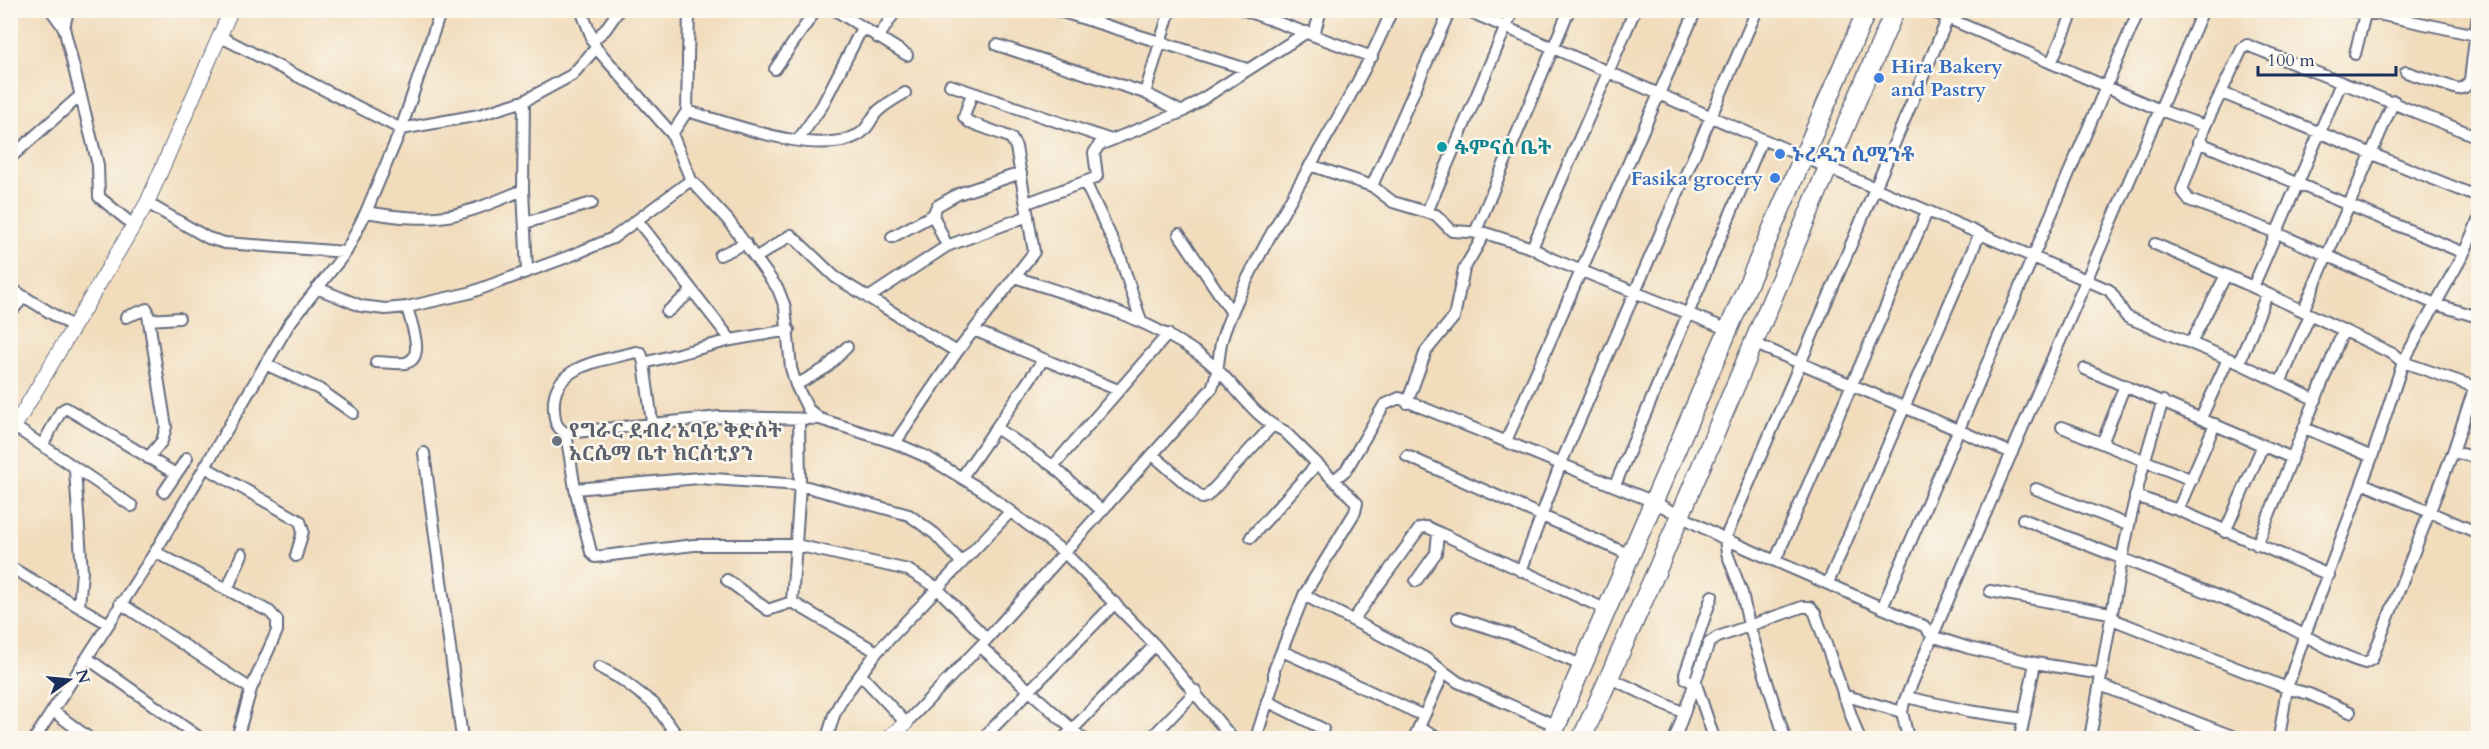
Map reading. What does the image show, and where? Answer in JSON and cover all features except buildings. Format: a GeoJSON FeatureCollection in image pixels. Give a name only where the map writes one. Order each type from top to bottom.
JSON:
{"type":"FeatureCollection","features":[{"type":"Feature","properties":{"kind":"highway"},"geometry":{"type":"LineString","coordinates":[[1554,732],[1581,665],[1607,610],[1867,10]]}},
{"type":"Feature","properties":{"kind":"highway"},"geometry":{"type":"LineString","coordinates":[[1585,737],[1895,10]]}},
{"type":"Feature","properties":{"kind":"street"},"geometry":{"type":"LineString","coordinates":[[51,10],[64,28],[98,165],[99,197],[134,225]]}},
{"type":"Feature","properties":{"kind":"street"},"geometry":{"type":"LineString","coordinates":[[64,28],[68,10]]}},
{"type":"Feature","properties":{"kind":"street"},"geometry":{"type":"LineString","coordinates":[[132,507],[75,470],[43,444],[13,431],[72,326],[147,203],[231,10]]}},
{"type":"Feature","properties":{"kind":"street"},"geometry":{"type":"LineString","coordinates":[[35,738],[107,623],[155,552],[289,324],[346,252],[366,212],[401,129],[441,10]]}},
{"type":"Feature","properties":{"kind":"street"},"geometry":{"type":"LineString","coordinates":[[581,10],[594,45],[672,134],[691,180],[746,243],[778,289],[785,308],[791,368],[796,385],[808,409],[820,419]]}},
{"type":"Feature","properties":{"kind":"street"},"geometry":{"type":"LineString","coordinates":[[221,37],[401,129],[479,115],[524,101],[572,75],[619,10]]}},
{"type":"Feature","properties":{"kind":"street"},"geometry":{"type":"LineString","coordinates":[[672,134],[687,111],[689,10]]}},
{"type":"Feature","properties":{"kind":"street"},"geometry":{"type":"LineString","coordinates":[[775,69],[816,10]]}},
{"type":"Feature","properties":{"kind":"street"},"geometry":{"type":"LineString","coordinates":[[835,10],[907,54]]}},
{"type":"Feature","properties":{"kind":"street"},"geometry":{"type":"LineString","coordinates":[[878,38],[896,10]]}},
{"type":"Feature","properties":{"kind":"street"},"geometry":{"type":"LineString","coordinates":[[1056,10],[1247,69]]}},
{"type":"Feature","properties":{"kind":"street"},"geometry":{"type":"LineString","coordinates":[[1145,93],[1170,10]]}},
{"type":"Feature","properties":{"kind":"street"},"geometry":{"type":"LineString","coordinates":[[1027,203],[1097,176],[1094,153],[1099,145],[1182,112],[1247,69],[1310,33],[1321,10]]}},
{"type":"Feature","properties":{"kind":"street"},"geometry":{"type":"LineString","coordinates":[[888,738],[906,723],[983,642],[1212,388],[1219,370],[1222,342],[1232,313],[1274,226],[1372,57],[1392,10]]}},
{"type":"Feature","properties":{"kind":"street"},"geometry":{"type":"LineString","coordinates":[[1372,186],[1450,10]]}},
{"type":"Feature","properties":{"kind":"street"},"geometry":{"type":"LineString","coordinates":[[1466,10],[2109,290],[2116,297],[2119,308],[2127,317],[2233,361],[2316,400]]}},
{"type":"Feature","properties":{"kind":"street"},"geometry":{"type":"LineString","coordinates":[[1427,212],[1513,10]]}},
{"type":"Feature","properties":{"kind":"street"},"geometry":{"type":"LineString","coordinates":[[1407,403],[1426,351],[1454,317],[1464,269],[1569,10]]}},
{"type":"Feature","properties":{"kind":"street"},"geometry":{"type":"LineString","coordinates":[[1532,248],[1635,10]]}},
{"type":"Feature","properties":{"kind":"street"},"geometry":{"type":"LineString","coordinates":[[1506,441],[1696,10]]}},
{"type":"Feature","properties":{"kind":"street"},"geometry":{"type":"LineString","coordinates":[[1521,571],[1561,463],[1756,10]]}},
{"type":"Feature","properties":{"kind":"street"},"geometry":{"type":"LineString","coordinates":[[1929,10],[2160,110],[2205,126]]}},
{"type":"Feature","properties":{"kind":"street"},"geometry":{"type":"LineString","coordinates":[[2051,63],[2074,10]]}},
{"type":"Feature","properties":{"kind":"street"},"geometry":{"type":"LineString","coordinates":[[1882,608],[2139,10]]}},
{"type":"Feature","properties":{"kind":"street"},"geometry":{"type":"LineString","coordinates":[[1908,738],[1902,712],[1906,697],[2203,10]]}},
{"type":"Feature","properties":{"kind":"street"},"geometry":{"type":"LineString","coordinates":[[2350,10],[2476,35]]}},
{"type":"Feature","properties":{"kind":"street"},"geometry":{"type":"LineString","coordinates":[[1251,11],[1372,57]]}},
{"type":"Feature","properties":{"kind":"street"},"geometry":{"type":"LineString","coordinates":[[2355,54],[2364,14]]}},
{"type":"Feature","properties":{"kind":"street"},"geometry":{"type":"LineString","coordinates":[[2406,72],[2458,89],[2465,87],[2470,80],[2478,14]]}},
{"type":"Feature","properties":{"kind":"street"},"geometry":{"type":"LineString","coordinates":[[1785,738],[1749,625],[1742,593],[1727,553],[1725,539],[1948,18]]}},
{"type":"Feature","properties":{"kind":"street"},"geometry":{"type":"LineString","coordinates":[[798,140],[822,106],[862,28]]}},
{"type":"Feature","properties":{"kind":"street"},"geometry":{"type":"LineString","coordinates":[[997,45],[1145,93],[1182,112]]}},
{"type":"Feature","properties":{"kind":"street"},"geometry":{"type":"LineString","coordinates":[[2478,137],[2247,45],[2242,49],[2205,126],[2182,190],[2184,196],[2277,233],[2435,304],[2478,317]]}},
{"type":"Feature","properties":{"kind":"street"},"geometry":{"type":"LineString","coordinates":[[2253,287],[2341,83]]}},
{"type":"Feature","properties":{"kind":"street"},"geometry":{"type":"LineString","coordinates":[[950,85],[1111,140]]}},
{"type":"Feature","properties":{"kind":"street"},"geometry":{"type":"LineString","coordinates":[[687,111],[798,140],[827,142],[847,140],[859,135],[868,128],[878,111],[905,93]]}},
{"type":"Feature","properties":{"kind":"street"},"geometry":{"type":"LineString","coordinates":[[895,443],[957,352],[976,331],[1034,252],[1016,147],[1011,138],[969,122],[964,117],[972,93]]}},
{"type":"Feature","properties":{"kind":"street"},"geometry":{"type":"LineString","coordinates":[[2222,93],[2478,197]]}},
{"type":"Feature","properties":{"kind":"street"},"geometry":{"type":"LineString","coordinates":[[10,158],[81,95]]}},
{"type":"Feature","properties":{"kind":"street"},"geometry":{"type":"LineString","coordinates":[[524,101],[523,190],[527,271]]}},
{"type":"Feature","properties":{"kind":"street"},"geometry":{"type":"LineString","coordinates":[[2280,383],[2327,255],[2394,102]]}},
{"type":"Feature","properties":{"kind":"street"},"geometry":{"type":"LineString","coordinates":[[1615,485],[1690,314],[1762,140]]}},
{"type":"Feature","properties":{"kind":"street"},"geometry":{"type":"LineString","coordinates":[[2198,142],[2464,253]]}},
{"type":"Feature","properties":{"kind":"street"},"geometry":{"type":"LineString","coordinates":[[1310,165],[1372,186],[1393,202],[1436,215],[1452,231],[1480,233],[1532,248],[1729,330]]}},
{"type":"Feature","properties":{"kind":"street"},"geometry":{"type":"LineString","coordinates":[[892,237],[933,215],[937,206],[958,194],[1021,173]]}},
{"type":"Feature","properties":{"kind":"street"},"geometry":{"type":"LineString","coordinates":[[317,288],[361,306],[385,309],[407,307],[469,293],[613,238],[691,180]]}},
{"type":"Feature","properties":{"kind":"street"},"geometry":{"type":"LineString","coordinates":[[1085,182],[1120,256],[1141,321]]}},
{"type":"Feature","properties":{"kind":"street"},"geometry":{"type":"LineString","coordinates":[[366,212],[411,219],[446,218],[479,209],[523,190]]}},
{"type":"Feature","properties":{"kind":"street"},"geometry":{"type":"LineString","coordinates":[[147,203],[208,238],[225,243],[346,252]]}},
{"type":"Feature","properties":{"kind":"street"},"geometry":{"type":"LineString","coordinates":[[525,223],[592,203]]}},
{"type":"Feature","properties":{"kind":"street"},"geometry":{"type":"LineString","coordinates":[[1775,561],[1927,212]]}},
{"type":"Feature","properties":{"kind":"street"},"geometry":{"type":"LineString","coordinates":[[933,215],[947,246]]}},
{"type":"Feature","properties":{"kind":"street"},"geometry":{"type":"LineString","coordinates":[[868,298],[947,246],[1028,216]]}},
{"type":"Feature","properties":{"kind":"street"},"geometry":{"type":"LineString","coordinates":[[637,220],[731,340]]}},
{"type":"Feature","properties":{"kind":"street"},"geometry":{"type":"LineString","coordinates":[[2279,738],[2288,688],[2304,637],[2372,457],[2403,362],[2464,253],[2478,221]]}},
{"type":"Feature","properties":{"kind":"street"},"geometry":{"type":"LineString","coordinates":[[1828,583],[1980,232]]}},
{"type":"Feature","properties":{"kind":"street"},"geometry":{"type":"LineString","coordinates":[[1179,234],[1232,313]]}},
{"type":"Feature","properties":{"kind":"street"},"geometry":{"type":"LineString","coordinates":[[757,257],[790,235],[835,277],[957,352]]}},
{"type":"Feature","properties":{"kind":"street"},"geometry":{"type":"LineString","coordinates":[[720,255],[746,243]]}},
{"type":"Feature","properties":{"kind":"street"},"geometry":{"type":"LineString","coordinates":[[2023,519],[2276,620],[2304,637],[2359,661],[2365,663],[2372,659],[2477,387],[2403,362],[2393,354],[2253,287],[2155,244]]}},
{"type":"Feature","properties":{"kind":"street"},"geometry":{"type":"LineString","coordinates":[[2191,344],[2226,275]]}},
{"type":"Feature","properties":{"kind":"street"},"geometry":{"type":"LineString","coordinates":[[1015,277],[1141,321],[1168,334],[1219,370],[1226,382],[1272,426],[1284,431],[1357,504],[1355,512],[1304,595],[1282,651],[1256,738]]}},
{"type":"Feature","properties":{"kind":"street"},"geometry":{"type":"LineString","coordinates":[[10,288],[72,326]]}},
{"type":"Feature","properties":{"kind":"street"},"geometry":{"type":"LineString","coordinates":[[667,312],[692,291]]}},
{"type":"Feature","properties":{"kind":"street"},"geometry":{"type":"LineString","coordinates":[[2201,418],[2267,294]]}},
{"type":"Feature","properties":{"kind":"street"},"geometry":{"type":"LineString","coordinates":[[10,314],[24,297]]}},
{"type":"Feature","properties":{"kind":"street"},"geometry":{"type":"LineString","coordinates":[[376,362],[406,363],[413,358],[417,345],[407,307]]}},
{"type":"Feature","properties":{"kind":"street"},"geometry":{"type":"LineString","coordinates":[[126,317],[146,308],[166,427],[162,441],[148,458]]}},
{"type":"Feature","properties":{"kind":"street"},"geometry":{"type":"LineString","coordinates":[[149,320],[179,318]]}},
{"type":"Feature","properties":{"kind":"street"},"geometry":{"type":"LineString","coordinates":[[644,363],[731,340],[789,330]]}},
{"type":"Feature","properties":{"kind":"street"},"geometry":{"type":"LineString","coordinates":[[976,331],[1118,390]]}},
{"type":"Feature","properties":{"kind":"street"},"geometry":{"type":"LineString","coordinates":[[2257,545],[2343,331]]}},
{"type":"Feature","properties":{"kind":"street"},"geometry":{"type":"LineString","coordinates":[[1053,466],[1168,334]]}},
{"type":"Feature","properties":{"kind":"street"},"geometry":{"type":"LineString","coordinates":[[1753,343],[2012,453]]}},
{"type":"Feature","properties":{"kind":"street"},"geometry":{"type":"LineString","coordinates":[[796,385],[826,368],[847,347]]}},
{"type":"Feature","properties":{"kind":"street"},"geometry":{"type":"LineString","coordinates":[[652,422],[644,363],[639,352],[581,366],[564,376],[553,399],[555,423],[566,433],[575,489],[591,552],[595,557],[693,545],[796,545],[908,570],[936,587],[1028,690],[1082,738]]}},
{"type":"Feature","properties":{"kind":"street"},"geometry":{"type":"LineString","coordinates":[[962,477],[1043,360]]}},
{"type":"Feature","properties":{"kind":"street"},"geometry":{"type":"LineString","coordinates":[[265,364],[319,389],[353,413]]}},
{"type":"Feature","properties":{"kind":"street"},"geometry":{"type":"LineString","coordinates":[[2085,369],[2292,458]]}},
{"type":"Feature","properties":{"kind":"street"},"geometry":{"type":"LineString","coordinates":[[2103,441],[2125,385]]}},
{"type":"Feature","properties":{"kind":"street"},"geometry":{"type":"LineString","coordinates":[[1334,480],[1346,470],[1384,405],[1399,398],[1654,502],[1725,539],[1924,626],[1932,636],[1969,648],[2101,679],[2237,738]]}},
{"type":"Feature","properties":{"kind":"street"},"geometry":{"type":"LineString","coordinates":[[2090,738],[2110,614],[2128,525],[2143,459],[2163,401]]}},
{"type":"Feature","properties":{"kind":"street"},"geometry":{"type":"LineString","coordinates":[[43,444],[61,411],[66,408],[176,474]]}},
{"type":"Feature","properties":{"kind":"street"},"geometry":{"type":"LineString","coordinates":[[566,433],[652,422],[718,417],[820,419],[895,443],[927,457],[962,477],[1064,552],[1155,645],[1196,691],[1232,738]]}},
{"type":"Feature","properties":{"kind":"street"},"geometry":{"type":"LineString","coordinates":[[792,602],[800,485],[799,419]]}},
{"type":"Feature","properties":{"kind":"street"},"geometry":{"type":"LineString","coordinates":[[2178,510],[2215,424]]}},
{"type":"Feature","properties":{"kind":"street"},"geometry":{"type":"LineString","coordinates":[[1153,455],[1202,498],[1207,496],[1272,426]]}},
{"type":"Feature","properties":{"kind":"street"},"geometry":{"type":"LineString","coordinates":[[2062,427],[2103,441],[2192,480]]}},
{"type":"Feature","properties":{"kind":"street"},"geometry":{"type":"LineString","coordinates":[[996,428],[1053,466],[1102,511]]}},
{"type":"Feature","properties":{"kind":"street"},"geometry":{"type":"LineString","coordinates":[[2305,428],[2372,457]]}},
{"type":"Feature","properties":{"kind":"street"},"geometry":{"type":"LineString","coordinates":[[2225,532],[2263,445]]}},
{"type":"Feature","properties":{"kind":"street"},"geometry":{"type":"LineString","coordinates":[[2453,452],[2478,458]]}},
{"type":"Feature","properties":{"kind":"street"},"geometry":{"type":"LineString","coordinates":[[424,453],[462,738]]}},
{"type":"Feature","properties":{"kind":"street"},"geometry":{"type":"LineString","coordinates":[[1407,456],[1630,555]]}},
{"type":"Feature","properties":{"kind":"street"},"geometry":{"type":"LineString","coordinates":[[164,492],[187,458]]}},
{"type":"Feature","properties":{"kind":"street"},"geometry":{"type":"LineString","coordinates":[[1251,537],[1317,464]]}},
{"type":"Feature","properties":{"kind":"street"},"geometry":{"type":"LineString","coordinates":[[205,467],[300,521],[303,531],[296,556]]}},
{"type":"Feature","properties":{"kind":"street"},"geometry":{"type":"LineString","coordinates":[[75,470],[82,572],[79,606]]}},
{"type":"Feature","properties":{"kind":"street"},"geometry":{"type":"LineString","coordinates":[[575,489],[699,478],[800,485],[909,515],[935,534],[962,563]]}},
{"type":"Feature","properties":{"kind":"street"},"geometry":{"type":"LineString","coordinates":[[2362,483],[2478,533]]}},
{"type":"Feature","properties":{"kind":"street"},"geometry":{"type":"LineString","coordinates":[[2037,489],[2128,525]]}},
{"type":"Feature","properties":{"kind":"street"},"geometry":{"type":"LineString","coordinates":[[2135,496],[2178,510],[2329,575]]}},
{"type":"Feature","properties":{"kind":"street"},"geometry":{"type":"LineString","coordinates":[[827,738],[834,715],[878,652],[936,587],[1011,511]]}},
{"type":"Feature","properties":{"kind":"street"},"geometry":{"type":"LineString","coordinates":[[1353,620],[1420,528],[1427,528],[1607,610]]}},
{"type":"Feature","properties":{"kind":"street"},"geometry":{"type":"LineString","coordinates":[[1416,581],[1436,553],[1438,533]]}},
{"type":"Feature","properties":{"kind":"street"},"geometry":{"type":"LineString","coordinates":[[155,552],[270,612],[277,620],[277,632],[251,689],[237,738]]}},
{"type":"Feature","properties":{"kind":"street"},"geometry":{"type":"LineString","coordinates":[[227,590],[242,554]]}},
{"type":"Feature","properties":{"kind":"street"},"geometry":{"type":"LineString","coordinates":[[10,567],[107,623]]}},
{"type":"Feature","properties":{"kind":"street"},"geometry":{"type":"LineString","coordinates":[[727,580],[768,610],[792,602],[878,652]]}},
{"type":"Feature","properties":{"kind":"street"},"geometry":{"type":"LineString","coordinates":[[1990,591],[2110,614],[2117,621],[2288,688],[2309,694],[2350,712]]}},
{"type":"Feature","properties":{"kind":"street"},"geometry":{"type":"LineString","coordinates":[[1304,595],[1425,658],[1458,682],[1554,732]]}},
{"type":"Feature","properties":{"kind":"street"},"geometry":{"type":"LineString","coordinates":[[1712,596],[1685,674],[1686,679],[1695,684],[1714,738]]}},
{"type":"Feature","properties":{"kind":"street"},"geometry":{"type":"LineString","coordinates":[[120,603],[251,689]]}},
{"type":"Feature","properties":{"kind":"street"},"geometry":{"type":"LineString","coordinates":[[983,738],[1115,603]]}},
{"type":"Feature","properties":{"kind":"street"},"geometry":{"type":"LineString","coordinates":[[1675,738],[1709,643],[1749,625],[1802,607],[1810,607],[1815,613],[1859,738]]}},
{"type":"Feature","properties":{"kind":"street"},"geometry":{"type":"LineString","coordinates":[[1458,618],[1512,635],[1581,665]]}},
{"type":"Feature","properties":{"kind":"street"},"geometry":{"type":"LineString","coordinates":[[1064,738],[1155,645]]}},
{"type":"Feature","properties":{"kind":"street"},"geometry":{"type":"LineString","coordinates":[[1282,651],[1424,716]]}},
{"type":"Feature","properties":{"kind":"street"},"geometry":{"type":"LineString","coordinates":[[87,658],[200,738]]}},
{"type":"Feature","properties":{"kind":"street"},"geometry":{"type":"LineString","coordinates":[[2020,738],[2035,663]]}},
{"type":"Feature","properties":{"kind":"street"},"geometry":{"type":"LineString","coordinates":[[599,667],[621,679],[654,704],[679,738]]}},
{"type":"Feature","properties":{"kind":"street"},"geometry":{"type":"LineString","coordinates":[[1439,738],[1417,733],[1444,672]]}},
{"type":"Feature","properties":{"kind":"street"},"geometry":{"type":"LineString","coordinates":[[861,675],[906,723]]}},
{"type":"Feature","properties":{"kind":"street"},"geometry":{"type":"LineString","coordinates":[[1610,678],[1684,713]]}},
{"type":"Feature","properties":{"kind":"street"},"geometry":{"type":"LineString","coordinates":[[1151,738],[1196,691]]}},
{"type":"Feature","properties":{"kind":"street"},"geometry":{"type":"LineString","coordinates":[[1843,695],[1902,712]]}},
{"type":"Feature","properties":{"kind":"street"},"geometry":{"type":"LineString","coordinates":[[1906,697],[1969,711],[2024,719]]}},
{"type":"Feature","properties":{"kind":"street"},"geometry":{"type":"LineString","coordinates":[[1267,701],[1323,729]]}},
{"type":"Feature","properties":{"kind":"street"},"geometry":{"type":"LineString","coordinates":[[53,711],[89,738]]}},
{"type":"Feature","properties":{"kind":"place","name":"Hira Bakery and Pastry"},"geometry":{"type":"Point","coordinates":[1879,78]}},
{"type":"Feature","properties":{"kind":"place","name":"ፋምናስ ቤት"},"geometry":{"type":"Point","coordinates":[1442,147]}},
{"type":"Feature","properties":{"kind":"place","name":"ኑረዲን ሲሚንቶ"},"geometry":{"type":"Point","coordinates":[1780,154]}},
{"type":"Feature","properties":{"kind":"place","name":"Fasika grocery"},"geometry":{"type":"Point","coordinates":[1775,178]}},
{"type":"Feature","properties":{"kind":"place","name":"የግራር ደብረ አባይ ቅድስት አርሴማ ቤተ ክርስቲያን"},"geometry":{"type":"Point","coordinates":[557,441]}}]}
